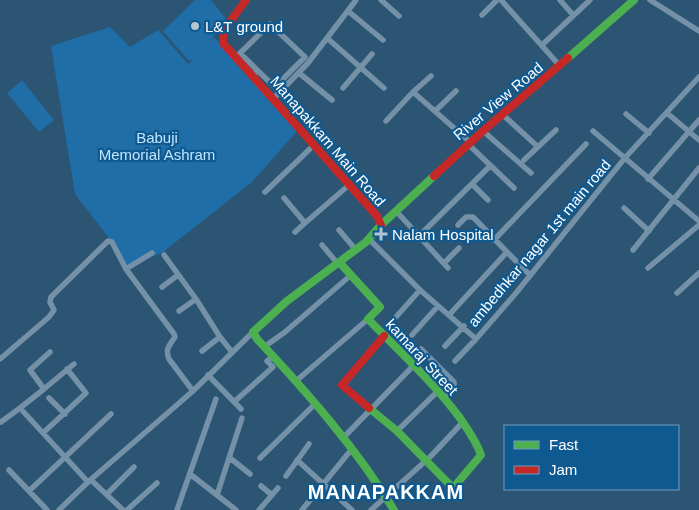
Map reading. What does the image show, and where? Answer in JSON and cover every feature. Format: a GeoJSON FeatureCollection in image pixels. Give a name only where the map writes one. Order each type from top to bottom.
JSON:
{"type":"FeatureCollection","features":[{"type":"Feature","properties":{"kind":"street","name":"Manapakkam Main Road"},"geometry":{"type":"LineString","coordinates":[[246,0],[224,30],[223,43],[238,55],[255,73],[273,99],[377,216],[382,225],[356,250],[297,293],[253,332]]}},
{"type":"Feature","properties":{"kind":"street"},"geometry":{"type":"LineString","coordinates":[[273,99],[298,73],[356,0]]}},
{"type":"Feature","properties":{"kind":"street"},"geometry":{"type":"LineString","coordinates":[[381,0],[399,16]]}},
{"type":"Feature","properties":{"kind":"street"},"geometry":{"type":"LineString","coordinates":[[482,15],[497,0]]}},
{"type":"Feature","properties":{"kind":"street"},"geometry":{"type":"LineString","coordinates":[[502,0],[560,66]]}},
{"type":"Feature","properties":{"kind":"street"},"geometry":{"type":"LineString","coordinates":[[560,0],[573,15]]}},
{"type":"Feature","properties":{"kind":"street"},"geometry":{"type":"LineString","coordinates":[[542,45],[590,0]]}},
{"type":"Feature","properties":{"kind":"street","name":"River View Road"},"geometry":{"type":"LineString","coordinates":[[382,225],[469,143],[634,0]]}},
{"type":"Feature","properties":{"kind":"street"},"geometry":{"type":"LineString","coordinates":[[650,0],[699,31]]}},
{"type":"Feature","properties":{"kind":"street"},"geometry":{"type":"LineString","coordinates":[[348,11],[382,40]]}},
{"type":"Feature","properties":{"kind":"street"},"geometry":{"type":"LineString","coordinates":[[238,55],[270,24],[305,57],[275,87],[255,73]]}},
{"type":"Feature","properties":{"kind":"street"},"geometry":{"type":"LineString","coordinates":[[327,38],[384,88]]}},
{"type":"Feature","properties":{"kind":"street"},"geometry":{"type":"LineString","coordinates":[[343,88],[372,54]]}},
{"type":"Feature","properties":{"kind":"street"},"geometry":{"type":"LineString","coordinates":[[298,73],[332,100]]}},
{"type":"Feature","properties":{"kind":"street"},"geometry":{"type":"LineString","coordinates":[[386,121],[431,76]]}},
{"type":"Feature","properties":{"kind":"street","name":"ambedhkar nagar 1st main road"},"geometry":{"type":"LineString","coordinates":[[369,239],[420,290],[464,326],[476,339],[624,159],[699,77]]}},
{"type":"Feature","properties":{"kind":"street"},"geometry":{"type":"LineString","coordinates":[[435,111],[456,91]]}},
{"type":"Feature","properties":{"kind":"street"},"geometry":{"type":"LineString","coordinates":[[414,92],[514,188]]}},
{"type":"Feature","properties":{"kind":"street"},"geometry":{"type":"LineString","coordinates":[[667,113],[699,140]]}},
{"type":"Feature","properties":{"kind":"street"},"geometry":{"type":"LineString","coordinates":[[502,114],[537,146]]}},
{"type":"Feature","properties":{"kind":"street"},"geometry":{"type":"LineString","coordinates":[[626,114],[649,133]]}},
{"type":"Feature","properties":{"kind":"street"},"geometry":{"type":"LineString","coordinates":[[648,179],[699,120]]}},
{"type":"Feature","properties":{"kind":"street"},"geometry":{"type":"LineString","coordinates":[[524,160],[556,130]]}},
{"type":"Feature","properties":{"kind":"street"},"geometry":{"type":"LineString","coordinates":[[483,131],[531,173]]}},
{"type":"Feature","properties":{"kind":"street"},"geometry":{"type":"LineString","coordinates":[[593,131],[624,159],[699,220]]}},
{"type":"Feature","properties":{"kind":"street"},"geometry":{"type":"LineString","coordinates":[[494,240],[586,144]]}},
{"type":"Feature","properties":{"kind":"street"},"geometry":{"type":"LineString","coordinates":[[265,192],[314,145]]}},
{"type":"Feature","properties":{"kind":"street"},"geometry":{"type":"LineString","coordinates":[[419,236],[490,166]]}},
{"type":"Feature","properties":{"kind":"street"},"geometry":{"type":"LineString","coordinates":[[633,250],[699,168]]}},
{"type":"Feature","properties":{"kind":"street"},"geometry":{"type":"LineString","coordinates":[[472,184],[488,200]]}},
{"type":"Feature","properties":{"kind":"street"},"geometry":{"type":"LineString","coordinates":[[295,232],[349,185]]}},
{"type":"Feature","properties":{"kind":"street"},"geometry":{"type":"LineString","coordinates":[[284,198],[306,223]]}},
{"type":"Feature","properties":{"kind":"street"},"geometry":{"type":"LineString","coordinates":[[624,208],[649,231]]}},
{"type":"Feature","properties":{"kind":"street"},"geometry":{"type":"LineString","coordinates":[[397,212],[446,266],[458,248]]}},
{"type":"Feature","properties":{"kind":"street"},"geometry":{"type":"LineString","coordinates":[[458,225],[466,217],[473,217],[530,275]]}},
{"type":"Feature","properties":{"kind":"street"},"geometry":{"type":"LineString","coordinates":[[648,268],[699,225]]}},
{"type":"Feature","properties":{"kind":"street"},"geometry":{"type":"LineString","coordinates":[[339,230],[356,250]]}},
{"type":"Feature","properties":{"kind":"street"},"geometry":{"type":"LineString","coordinates":[[0,359],[49,317],[54,310],[50,302],[51,297],[108,241],[112,242],[126,269],[174,334],[175,337],[168,346],[169,360],[193,391]]}},
{"type":"Feature","properties":{"kind":"street"},"geometry":{"type":"LineString","coordinates":[[322,245],[339,263]]}},
{"type":"Feature","properties":{"kind":"street"},"geometry":{"type":"LineString","coordinates":[[449,315],[507,252]]}},
{"type":"Feature","properties":{"kind":"street"},"geometry":{"type":"LineString","coordinates":[[126,269],[152,253]]}},
{"type":"Feature","properties":{"kind":"street"},"geometry":{"type":"LineString","coordinates":[[164,255],[232,352]]}},
{"type":"Feature","properties":{"kind":"street","name":"kamaraj Street"},"geometry":{"type":"LineString","coordinates":[[339,263],[380,307],[368,319],[441,394],[464,425],[479,448],[481,455],[452,488],[425,461]]}},
{"type":"Feature","properties":{"kind":"street"},"geometry":{"type":"LineString","coordinates":[[678,293],[699,272]]}},
{"type":"Feature","properties":{"kind":"street"},"geometry":{"type":"LineString","coordinates":[[162,286],[178,275]]}},
{"type":"Feature","properties":{"kind":"street"},"geometry":{"type":"LineString","coordinates":[[264,347],[285,332],[351,276]]}},
{"type":"Feature","properties":{"kind":"street"},"geometry":{"type":"LineString","coordinates":[[396,318],[420,290]]}},
{"type":"Feature","properties":{"kind":"street"},"geometry":{"type":"LineString","coordinates":[[179,311],[196,299]]}},
{"type":"Feature","properties":{"kind":"street"},"geometry":{"type":"LineString","coordinates":[[412,335],[438,306]]}},
{"type":"Feature","properties":{"kind":"street"},"geometry":{"type":"LineString","coordinates":[[296,381],[368,319]]}},
{"type":"Feature","properties":{"kind":"street"},"geometry":{"type":"LineString","coordinates":[[445,346],[464,326]]}},
{"type":"Feature","properties":{"kind":"street"},"geometry":{"type":"LineString","coordinates":[[59,510],[193,391],[253,332],[343,438],[386,496],[394,510]]}},
{"type":"Feature","properties":{"kind":"street"},"geometry":{"type":"LineString","coordinates":[[384,336],[342,385],[398,431],[425,461]]}},
{"type":"Feature","properties":{"kind":"street"},"geometry":{"type":"LineString","coordinates":[[202,351],[220,337]]}},
{"type":"Feature","properties":{"kind":"street"},"geometry":{"type":"LineString","coordinates":[[455,361],[476,339]]}},
{"type":"Feature","properties":{"kind":"street"},"geometry":{"type":"LineString","coordinates":[[398,431],[441,394],[454,386],[454,382],[421,349]]}},
{"type":"Feature","properties":{"kind":"street"},"geometry":{"type":"LineString","coordinates":[[44,389],[30,370],[50,352]]}},
{"type":"Feature","properties":{"kind":"street"},"geometry":{"type":"LineString","coordinates":[[234,402],[273,367],[267,361],[273,356]]}},
{"type":"Feature","properties":{"kind":"street"},"geometry":{"type":"LineString","coordinates":[[1,422],[74,364]]}},
{"type":"Feature","properties":{"kind":"street"},"geometry":{"type":"LineString","coordinates":[[343,438],[413,366]]}},
{"type":"Feature","properties":{"kind":"street"},"geometry":{"type":"LineString","coordinates":[[43,433],[86,393],[67,369]]}},
{"type":"Feature","properties":{"kind":"street"},"geometry":{"type":"LineString","coordinates":[[208,375],[242,409]]}},
{"type":"Feature","properties":{"kind":"street"},"geometry":{"type":"LineString","coordinates":[[49,398],[65,414]]}},
{"type":"Feature","properties":{"kind":"street"},"geometry":{"type":"LineString","coordinates":[[177,510],[216,399]]}},
{"type":"Feature","properties":{"kind":"street"},"geometry":{"type":"LineString","coordinates":[[260,458],[314,405]]}},
{"type":"Feature","properties":{"kind":"street"},"geometry":{"type":"LineString","coordinates":[[20,408],[65,457],[125,510],[157,483]]}},
{"type":"Feature","properties":{"kind":"street"},"geometry":{"type":"LineString","coordinates":[[28,490],[110,414]]}},
{"type":"Feature","properties":{"kind":"street"},"geometry":{"type":"LineString","coordinates":[[217,495],[242,418]]}},
{"type":"Feature","properties":{"kind":"street"},"geometry":{"type":"LineString","coordinates":[[371,510],[464,425]]}},
{"type":"Feature","properties":{"kind":"street"},"geometry":{"type":"LineString","coordinates":[[286,476],[309,444]]}},
{"type":"Feature","properties":{"kind":"street"},"geometry":{"type":"LineString","coordinates":[[302,510],[351,450]]}},
{"type":"Feature","properties":{"kind":"street"},"geometry":{"type":"LineString","coordinates":[[230,458],[250,474]]}},
{"type":"Feature","properties":{"kind":"street"},"geometry":{"type":"LineString","coordinates":[[298,460],[352,510]]}},
{"type":"Feature","properties":{"kind":"street"},"geometry":{"type":"LineString","coordinates":[[107,494],[134,468]]}},
{"type":"Feature","properties":{"kind":"street"},"geometry":{"type":"LineString","coordinates":[[9,470],[46,510]]}},
{"type":"Feature","properties":{"kind":"street"},"geometry":{"type":"LineString","coordinates":[[190,474],[236,510]]}},
{"type":"Feature","properties":{"kind":"street"},"geometry":{"type":"LineString","coordinates":[[261,486],[272,495]]}},
{"type":"Feature","properties":{"kind":"street"},"geometry":{"type":"LineString","coordinates":[[259,510],[278,488]]}},
{"type":"Feature","properties":{"kind":"green space","name":"Babuji Memorial Ashram"},"geometry":{"type":"Polygon","coordinates":[[[195,0],[211,0],[226,19],[207,45],[214,37],[297,131],[252,182],[163,252],[126,269],[112,242],[75,194],[51,46],[110,27],[130,47],[158,30],[188,64],[194,58],[189,61],[163,31],[195,0]]]}},
{"type":"Feature","properties":{"kind":"green space"},"geometry":{"type":"Polygon","coordinates":[[[22,80],[54,120],[39,132],[7,93],[22,80]]]}},
{"type":"Feature","properties":{"kind":"traffic: fast"},"geometry":{"type":"LineString","coordinates":[[568,58],[634,0]]}},
{"type":"Feature","properties":{"kind":"traffic: fast"},"geometry":{"type":"LineString","coordinates":[[394,510],[347,443],[253,332],[287,301],[366,242],[381,225],[434,176]]}},
{"type":"Feature","properties":{"kind":"traffic: fast"},"geometry":{"type":"LineString","coordinates":[[340,263],[380,307],[368,319],[450,405],[472,436],[481,455],[453,488],[397,431],[369,408]]}},
{"type":"Feature","properties":{"kind":"traffic: jam"},"geometry":{"type":"LineString","coordinates":[[246,0],[224,30],[223,43],[377,216],[381,225]]}},
{"type":"Feature","properties":{"kind":"traffic: jam"},"geometry":{"type":"LineString","coordinates":[[434,176],[568,58]]}},
{"type":"Feature","properties":{"kind":"traffic: jam"},"geometry":{"type":"LineString","coordinates":[[369,408],[342,385],[384,336]]}},
{"type":"Feature","properties":{"kind":"place","name":"L&T ground"},"geometry":{"type":"Point","coordinates":[195,26]}},
{"type":"Feature","properties":{"kind":"place","name":"Nalam Hospital"},"geometry":{"type":"Point","coordinates":[381,234]}},
{"type":"Feature","properties":{"kind":"district","name":"MANAPAKKAM"},"geometry":{"type":"Point","coordinates":[386,492]}}]}
